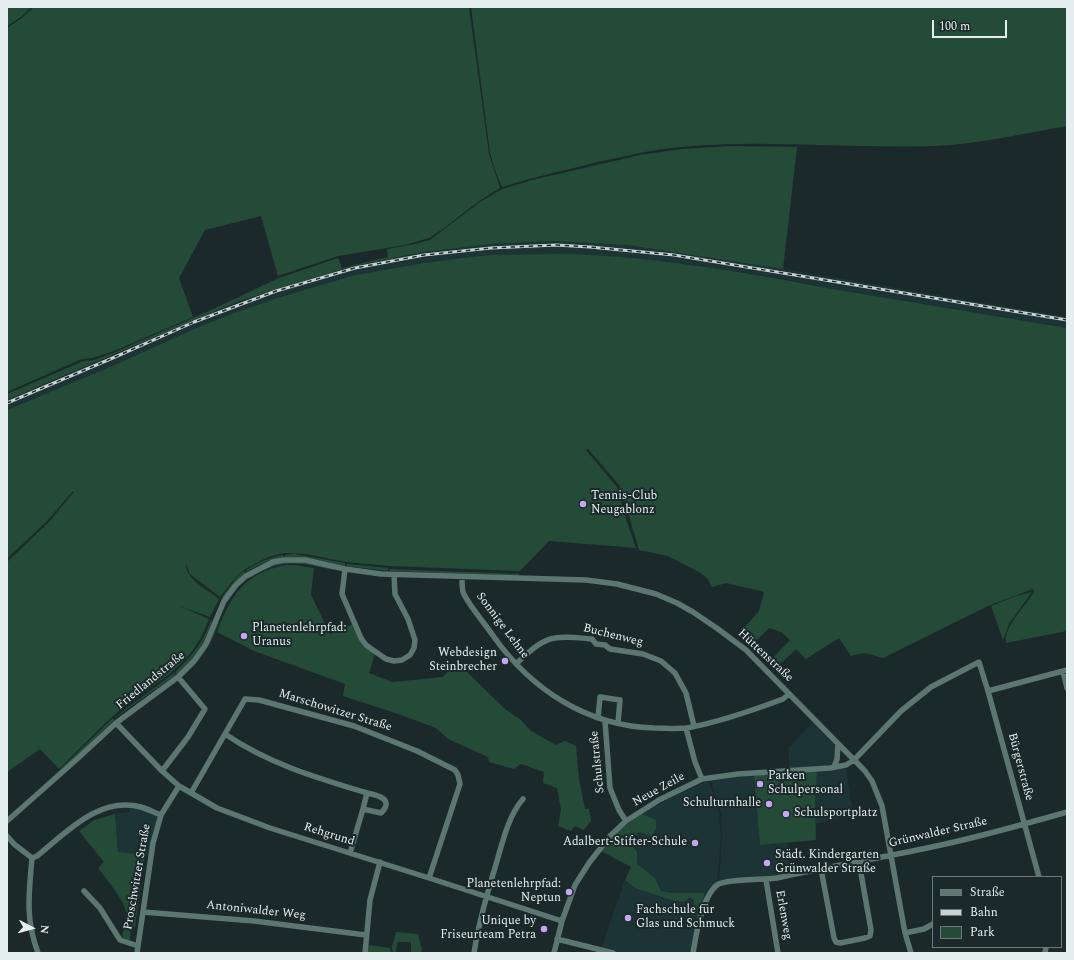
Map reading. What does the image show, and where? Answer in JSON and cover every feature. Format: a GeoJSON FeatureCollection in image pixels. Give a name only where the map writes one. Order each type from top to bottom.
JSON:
{"type":"FeatureCollection","features":[{"type":"Feature","properties":{"kind":"street","name":"Friedlandstraße"},"geometry":{"type":"LineString","coordinates":[[7,821],[116,723],[178,677],[194,661],[208,640],[224,601],[236,584],[246,576],[273,562],[284,560],[311,561],[345,569],[394,575],[462,577]]}},
{"type":"Feature","properties":{"kind":"street"},"geometry":{"type":"LineString","coordinates":[[345,569],[342,594],[361,638],[366,645],[379,655],[394,661],[402,660],[410,655],[414,648],[415,640],[408,619],[395,594],[394,575]]}},
{"type":"Feature","properties":{"kind":"street","name":"Sonnige Lehne"},"geometry":{"type":"LineString","coordinates":[[462,577],[463,591],[468,600],[500,645],[516,664],[537,684],[557,698],[605,721],[640,728],[686,728],[731,718],[783,699],[789,694]]}},
{"type":"Feature","properties":{"kind":"street","name":"Hüttenstraße"},"geometry":{"type":"LineString","coordinates":[[462,577],[599,581],[632,586],[656,594],[693,612],[746,650],[854,760],[872,781],[882,806],[910,953]]}},
{"type":"Feature","properties":{"kind":"street","name":"Buchenweg"},"geometry":{"type":"LineString","coordinates":[[516,664],[537,646],[554,638],[592,640],[596,644],[605,645],[610,649],[643,654],[661,661],[675,673],[686,693],[694,726]]}},
{"type":"Feature","properties":{"kind":"street","name":"Bürgerstraße"},"geometry":{"type":"LineString","coordinates":[[854,760],[901,711],[931,687],[979,662],[1039,876]]}},
{"type":"Feature","properties":{"kind":"street"},"geometry":{"type":"LineString","coordinates":[[988,691],[1065,670],[1067,688]]}},
{"type":"Feature","properties":{"kind":"street"},"geometry":{"type":"LineString","coordinates":[[162,772],[188,737],[205,709],[178,677]]}},
{"type":"Feature","properties":{"kind":"street"},"geometry":{"type":"LineString","coordinates":[[598,718],[600,697],[620,700],[618,723]]}},
{"type":"Feature","properties":{"kind":"street","name":"Marschowitzer Straße"},"geometry":{"type":"LineString","coordinates":[[191,793],[245,699],[259,700],[354,726],[417,751],[455,770],[458,775],[460,784],[429,878]]}},
{"type":"Feature","properties":{"kind":"street","name":"Schulstraße"},"geometry":{"type":"LineString","coordinates":[[605,721],[610,788],[619,810],[626,821]]}},
{"type":"Feature","properties":{"kind":"street","name":"Rehgrund"},"geometry":{"type":"LineString","coordinates":[[116,723],[162,772],[179,786],[217,808],[254,823],[562,921]]}},
{"type":"Feature","properties":{"kind":"street"},"geometry":{"type":"LineString","coordinates":[[686,728],[695,762],[702,779]]}},
{"type":"Feature","properties":{"kind":"street"},"geometry":{"type":"LineString","coordinates":[[225,734],[246,748],[285,766],[367,793],[381,796],[384,798],[386,803],[384,810],[381,812],[363,809]]}},
{"type":"Feature","properties":{"kind":"street"},"geometry":{"type":"LineString","coordinates":[[834,767],[837,759],[838,744]]}},
{"type":"Feature","properties":{"kind":"street","name":"Neue Zeile"},"geometry":{"type":"LineString","coordinates":[[554,953],[562,921],[576,885],[589,863],[610,836],[626,821],[659,800],[702,779],[738,774],[834,767],[846,765],[854,760]]}},
{"type":"Feature","properties":{"kind":"street","name":"Proschwitzer Straße"},"geometry":{"type":"LineString","coordinates":[[137,953],[153,843],[161,816],[179,786]]}},
{"type":"Feature","properties":{"kind":"street"},"geometry":{"type":"LineString","coordinates":[[350,853],[367,793]]}},
{"type":"Feature","properties":{"kind":"street"},"geometry":{"type":"LineString","coordinates":[[474,953],[486,896],[509,823],[516,807],[523,799]]}},
{"type":"Feature","properties":{"kind":"street"},"geometry":{"type":"LineString","coordinates":[[32,858],[37,856],[88,816],[98,811],[125,805],[141,807],[161,816]]}},
{"type":"Feature","properties":{"kind":"street","name":"Grünwalder Straße"},"geometry":{"type":"LineString","coordinates":[[693,953],[698,922],[707,899],[718,885],[722,883],[766,880],[942,845],[1024,825],[1067,812]]}},
{"type":"Feature","properties":{"kind":"street"},"geometry":{"type":"LineString","coordinates":[[7,836],[14,844],[32,858]]}},
{"type":"Feature","properties":{"kind":"street"},"geometry":{"type":"LineString","coordinates":[[32,858],[29,890],[30,930],[38,953]]}},
{"type":"Feature","properties":{"kind":"street"},"geometry":{"type":"LineString","coordinates":[[365,953],[370,900],[380,862]]}},
{"type":"Feature","properties":{"kind":"street"},"geometry":{"type":"LineString","coordinates":[[821,869],[834,938],[836,942],[840,943],[870,936],[871,930],[859,862]]}},
{"type":"Feature","properties":{"kind":"street","name":"Erlenweg"},"geometry":{"type":"LineString","coordinates":[[766,880],[778,953]]}},
{"type":"Feature","properties":{"kind":"street"},"geometry":{"type":"LineString","coordinates":[[84,891],[100,908],[120,940],[138,946]]}},
{"type":"Feature","properties":{"kind":"street","name":"Antoniwalder Weg"},"geometry":{"type":"LineString","coordinates":[[143,912],[254,921],[366,935]]}},
{"type":"Feature","properties":{"kind":"street"},"geometry":{"type":"LineString","coordinates":[[905,933],[924,929],[932,925]]}},
{"type":"Feature","properties":{"kind":"street"},"geometry":{"type":"LineString","coordinates":[[557,939],[613,953]]}},
{"type":"Feature","properties":{"kind":"shaded area"},"geometry":{"type":"Polygon","coordinates":[[[556,241],[627,245],[783,269],[1067,317],[1067,328],[821,287],[781,278],[672,262],[554,254],[491,255],[424,263],[355,275],[277,298],[196,328],[117,364],[7,410],[7,400],[115,355],[194,319],[276,289],[354,266],[424,252],[491,244],[556,241]]]}},
{"type":"Feature","properties":{"kind":"shaded area"},"geometry":{"type":"Polygon","coordinates":[[[813,722],[835,744],[832,765],[789,769],[789,747],[813,722]]]}},
{"type":"Feature","properties":{"kind":"shaded area"},"geometry":{"type":"Polygon","coordinates":[[[846,768],[853,816],[815,824],[817,771],[846,768]]]}},
{"type":"Feature","properties":{"kind":"shaded area"},"geometry":{"type":"Polygon","coordinates":[[[754,775],[760,845],[788,843],[791,873],[766,878],[719,883],[722,837],[721,814],[711,781],[754,775]]]}},
{"type":"Feature","properties":{"kind":"shaded area"},"geometry":{"type":"Polygon","coordinates":[[[708,781],[713,791],[719,814],[721,837],[717,884],[714,887],[711,886],[705,893],[673,893],[661,891],[655,878],[637,864],[637,852],[627,840],[639,832],[652,836],[642,814],[674,796],[708,781]]]}},
{"type":"Feature","properties":{"kind":"shaded area"},"geometry":{"type":"Polygon","coordinates":[[[131,808],[141,809],[159,816],[149,856],[118,852],[115,814],[129,812],[131,808]]]}},
{"type":"Feature","properties":{"kind":"shaded area"},"geometry":{"type":"Polygon","coordinates":[[[625,880],[635,888],[671,900],[683,902],[690,897],[694,901],[695,915],[698,916],[690,953],[622,953],[601,949],[625,880]]]}},
{"type":"Feature","properties":{"kind":"green space"},"geometry":{"type":"Polygon","coordinates":[[[7,7],[32,7],[21,17],[7,26],[7,7]]]}},
{"type":"Feature","properties":{"kind":"green space"},"geometry":{"type":"Polygon","coordinates":[[[34,7],[469,7],[489,154],[500,188],[479,201],[429,238],[405,245],[338,256],[278,276],[261,216],[205,230],[179,278],[193,317],[114,351],[93,358],[82,359],[7,392],[7,28],[22,18],[34,7]]]}},
{"type":"Feature","properties":{"kind":"green space"},"geometry":{"type":"Polygon","coordinates":[[[471,7],[1067,7],[1067,126],[983,141],[933,146],[902,147],[744,144],[661,149],[598,162],[502,187],[490,153],[471,7]]]}},
{"type":"Feature","properties":{"kind":"green space"},"geometry":{"type":"Polygon","coordinates":[[[731,146],[797,147],[783,269],[627,245],[556,241],[491,244],[424,252],[354,266],[276,289],[232,304],[7,400],[7,394],[83,361],[94,360],[115,352],[211,310],[279,278],[338,258],[342,268],[388,257],[387,249],[430,240],[480,202],[502,189],[532,180],[640,155],[681,149],[731,146]]]}},
{"type":"Feature","properties":{"kind":"green space"},"geometry":{"type":"Polygon","coordinates":[[[491,255],[596,255],[678,263],[770,277],[821,287],[1067,328],[1067,631],[1006,643],[1006,637],[1011,624],[1034,592],[1033,589],[990,605],[883,658],[864,653],[851,656],[839,638],[806,659],[796,649],[774,670],[768,663],[790,640],[781,632],[769,628],[751,646],[738,635],[759,611],[764,592],[726,583],[712,587],[707,578],[699,572],[668,556],[639,550],[620,486],[588,449],[586,450],[617,487],[636,548],[549,541],[520,571],[389,566],[346,562],[306,554],[284,553],[268,557],[245,569],[236,577],[220,597],[190,574],[186,564],[189,575],[203,588],[219,599],[210,617],[179,606],[209,619],[201,637],[191,652],[168,675],[112,717],[59,769],[40,749],[7,772],[7,562],[48,523],[74,492],[73,491],[47,521],[7,559],[7,410],[234,313],[277,298],[355,275],[462,258],[491,255]]]}},
{"type":"Feature","properties":{"kind":"green space"},"geometry":{"type":"Polygon","coordinates":[[[294,554],[345,563],[345,566],[306,558],[285,557],[285,555],[294,554]]]}},
{"type":"Feature","properties":{"kind":"green space"},"geometry":{"type":"Polygon","coordinates":[[[284,555],[283,557],[264,563],[246,572],[246,570],[255,565],[273,557],[284,555]]]}},
{"type":"Feature","properties":{"kind":"green space"},"geometry":{"type":"Polygon","coordinates":[[[285,562],[304,562],[334,570],[310,565],[290,564],[270,568],[259,572],[248,579],[247,578],[273,564],[285,562]]]}},
{"type":"Feature","properties":{"kind":"green space"},"geometry":{"type":"Polygon","coordinates":[[[347,564],[388,568],[388,571],[346,566],[347,564]]]}},
{"type":"Feature","properties":{"kind":"green space"},"geometry":{"type":"Polygon","coordinates":[[[285,565],[314,568],[311,595],[330,634],[353,624],[375,654],[369,673],[392,682],[443,677],[452,667],[456,669],[461,666],[505,709],[521,720],[531,731],[556,745],[565,741],[576,746],[579,780],[585,809],[589,809],[591,821],[584,830],[575,826],[571,831],[558,826],[561,810],[557,788],[543,783],[544,772],[521,764],[514,769],[489,762],[488,757],[448,739],[436,728],[343,696],[345,684],[254,651],[217,632],[234,597],[249,580],[271,569],[285,565]]]}},
{"type":"Feature","properties":{"kind":"green space"},"geometry":{"type":"Polygon","coordinates":[[[390,569],[519,574],[519,576],[390,571],[390,569]]]}},
{"type":"Feature","properties":{"kind":"green space"},"geometry":{"type":"Polygon","coordinates":[[[244,571],[245,574],[223,598],[222,597],[237,577],[244,571]]]}},
{"type":"Feature","properties":{"kind":"green space"},"geometry":{"type":"Polygon","coordinates":[[[1032,592],[1009,624],[1003,640],[991,606],[1016,596],[1032,592]]]}},
{"type":"Feature","properties":{"kind":"green space"},"geometry":{"type":"Polygon","coordinates":[[[211,620],[209,629],[198,650],[177,674],[175,672],[192,655],[201,642],[211,620]]]}},
{"type":"Feature","properties":{"kind":"green space"},"geometry":{"type":"Polygon","coordinates":[[[217,622],[219,622],[216,631],[204,653],[194,666],[181,678],[217,622]]]}},
{"type":"Feature","properties":{"kind":"green space"},"geometry":{"type":"Polygon","coordinates":[[[174,673],[175,675],[115,718],[115,717],[174,673]]]}},
{"type":"Feature","properties":{"kind":"green space"},"geometry":{"type":"Polygon","coordinates":[[[113,718],[114,720],[74,759],[44,785],[113,718]]]}},
{"type":"Feature","properties":{"kind":"green space","name":"Schulsportplatz"},"geometry":{"type":"Polygon","coordinates":[[[817,771],[815,805],[816,840],[760,845],[754,775],[817,771]]]}},
{"type":"Feature","properties":{"kind":"green space"},"geometry":{"type":"Polygon","coordinates":[[[115,814],[118,852],[145,855],[135,927],[131,927],[130,941],[122,937],[126,915],[125,908],[113,888],[98,868],[104,862],[79,831],[94,820],[115,814]]]}},
{"type":"Feature","properties":{"kind":"green space"},"geometry":{"type":"Polygon","coordinates":[[[642,814],[656,820],[656,828],[652,836],[639,832],[627,840],[637,852],[637,864],[655,878],[661,891],[673,893],[705,893],[698,916],[695,915],[694,901],[691,897],[683,902],[671,900],[635,888],[625,880],[631,867],[601,851],[610,840],[630,822],[642,814]]]}},
{"type":"Feature","properties":{"kind":"green space"},"geometry":{"type":"Polygon","coordinates":[[[396,932],[418,934],[422,949],[421,953],[411,953],[411,942],[397,942],[396,953],[393,953],[392,947],[396,932]]]}},
{"type":"Feature","properties":{"kind":"green space"},"geometry":{"type":"Polygon","coordinates":[[[368,945],[390,948],[391,953],[368,953],[368,945]]]}},
{"type":"Feature","properties":{"kind":"railway"},"geometry":{"type":"LineString","coordinates":[[7,403],[194,322],[276,291],[355,268],[424,255],[491,248],[556,245],[674,255],[1067,320]]}},
{"type":"Feature","properties":{"kind":"place","name":"Tennis-Club Neugablonz"},"geometry":{"type":"Point","coordinates":[583,504]}},
{"type":"Feature","properties":{"kind":"place","name":"Planetenlehrpfad: Uranus"},"geometry":{"type":"Point","coordinates":[244,636]}},
{"type":"Feature","properties":{"kind":"place","name":"Webdesign Steinbrecher"},"geometry":{"type":"Point","coordinates":[505,661]}},
{"type":"Feature","properties":{"kind":"place","name":"Parken Schulpersonal"},"geometry":{"type":"Point","coordinates":[760,784]}},
{"type":"Feature","properties":{"kind":"place","name":"Schulturnhalle"},"geometry":{"type":"Point","coordinates":[769,804]}},
{"type":"Feature","properties":{"kind":"place","name":"Schulsportplatz"},"geometry":{"type":"Point","coordinates":[786,814]}},
{"type":"Feature","properties":{"kind":"place","name":"Adalbert-Stifter-Schule"},"geometry":{"type":"Point","coordinates":[695,843]}},
{"type":"Feature","properties":{"kind":"place","name":"Städt. Kindergarten Grünwalder Straße"},"geometry":{"type":"Point","coordinates":[767,863]}},
{"type":"Feature","properties":{"kind":"place","name":"Planetenlehrpfad: Neptun"},"geometry":{"type":"Point","coordinates":[569,892]}},
{"type":"Feature","properties":{"kind":"place","name":"Fachschule für Glas und Schmuck"},"geometry":{"type":"Point","coordinates":[628,918]}},
{"type":"Feature","properties":{"kind":"place","name":"Unique by Friseurteam Petra"},"geometry":{"type":"Point","coordinates":[544,929]}}]}
